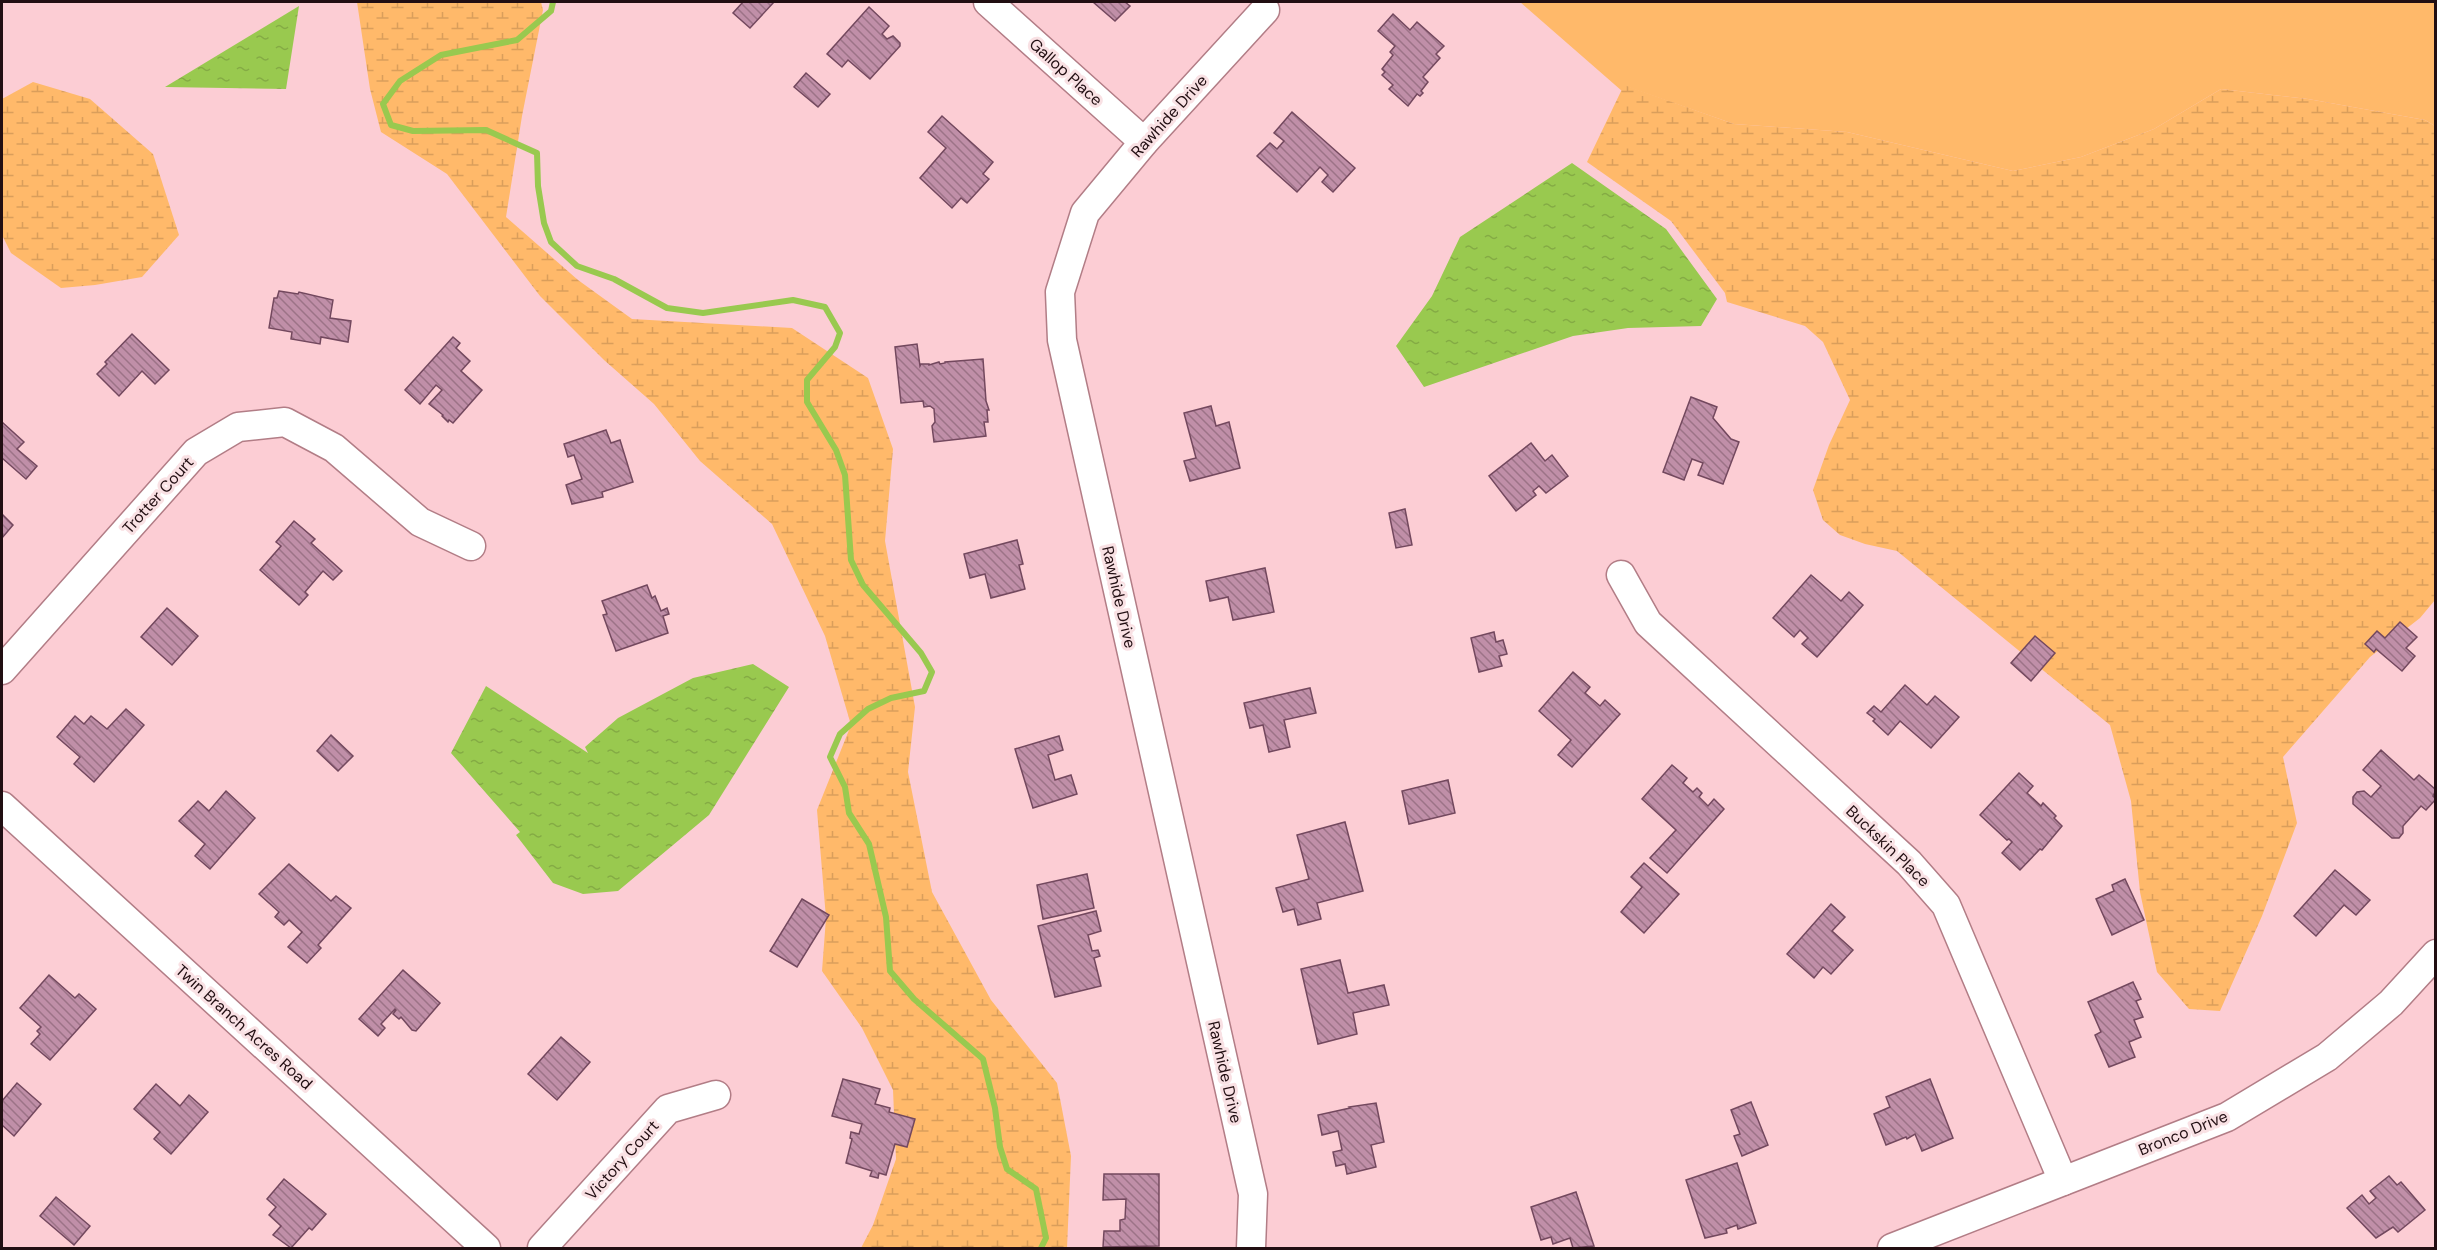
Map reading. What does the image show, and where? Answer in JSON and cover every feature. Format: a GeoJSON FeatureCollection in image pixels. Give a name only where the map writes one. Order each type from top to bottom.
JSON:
{"type":"FeatureCollection","features":[{"type":"Feature","properties":{"kind":"street","name":"Gallop Place"},"geometry":{"type":"LineString","coordinates":[[988,2],[1144,142]]}},
{"type":"Feature","properties":{"kind":"street","name":"Rawhide Drive"},"geometry":{"type":"LineString","coordinates":[[1251,1248],[1253,1194],[1062,340],[1060,292],[1085,213],[1144,142],[1265,9]]}},
{"type":"Feature","properties":{"kind":"street","name":"Trotter Court"},"geometry":{"type":"LineString","coordinates":[[2,670],[196,452],[238,427],[285,422],[334,448],[420,522],[471,546]]}},
{"type":"Feature","properties":{"kind":"street","name":"Buckskin Place"},"geometry":{"type":"LineString","coordinates":[[1621,575],[1648,623],[1909,863],[1946,905],[2063,1181]]}},
{"type":"Feature","properties":{"kind":"street","name":"Twin Branch Acres Road"},"geometry":{"type":"LineString","coordinates":[[2,806],[486,1248]]}},
{"type":"Feature","properties":{"kind":"street","name":"Bronco Drive"},"geometry":{"type":"LineString","coordinates":[[1892,1248],[2227,1117],[2327,1057],[2391,1003],[2436,954]]}},
{"type":"Feature","properties":{"kind":"street","name":"Victory Court"},"geometry":{"type":"LineString","coordinates":[[543,1248],[668,1109],[716,1095]]}},
{"type":"Feature","properties":{"kind":"green space"},"geometry":{"type":"Polygon","coordinates":[[[357,2],[541,2],[543,10],[522,116],[506,217],[578,280],[632,319],[792,328],[868,378],[893,449],[885,541],[915,707],[908,772],[932,892],[991,1000],[1057,1083],[1071,1156],[1067,1248],[861,1248],[873,1225],[896,1159],[893,1090],[862,1028],[822,971],[826,918],[817,810],[851,725],[825,636],[772,524],[700,461],[654,404],[604,360],[540,296],[447,174],[381,132],[370,89],[357,2]]]}},
{"type":"Feature","properties":{"kind":"green space"},"geometry":{"type":"Polygon","coordinates":[[[1520,2],[2435,2],[2435,126],[2425,120],[2308,99],[2221,89],[2154,129],[2081,157],[2013,171],[1847,132],[1734,124],[1625,86],[1622,91],[1520,2]]]}},
{"type":"Feature","properties":{"kind":"green space"},"geometry":{"type":"Polygon","coordinates":[[[33,82],[90,99],[153,154],[179,235],[142,277],[61,288],[11,253],[2,235],[2,99],[33,82]]]}},
{"type":"Feature","properties":{"kind":"green space"},"geometry":{"type":"Polygon","coordinates":[[[1624,85],[1734,124],[1847,132],[2013,171],[2081,157],[2154,129],[2221,89],[2308,99],[2425,120],[2435,126],[2435,600],[2420,618],[2370,657],[2283,757],[2297,823],[2262,916],[2220,1011],[2189,1009],[2157,972],[2140,892],[2131,801],[2110,725],[1897,551],[1865,544],[1840,535],[1823,520],[1813,490],[1829,445],[1850,400],[1823,342],[1805,326],[1727,302],[1725,293],[1671,221],[1587,162],[1624,85]]]}},
{"type":"Feature","properties":{"kind":"water"},"geometry":{"type":"Polygon","coordinates":[[[299,6],[286,89],[165,87],[299,6]]]}},
{"type":"Feature","properties":{"kind":"water"},"geometry":{"type":"Polygon","coordinates":[[[1572,163],[1666,229],[1717,299],[1701,326],[1628,328],[1573,336],[1424,387],[1396,346],[1432,296],[1460,237],[1572,163]]]}},
{"type":"Feature","properties":{"kind":"water"},"geometry":{"type":"Polygon","coordinates":[[[753,664],[789,687],[709,815],[618,891],[583,894],[553,883],[516,835],[520,832],[451,753],[486,686],[588,753],[585,747],[618,718],[693,678],[753,664]]]}},
{"type":"Feature","properties":{"kind":"building"},"geometry":{"type":"Polygon","coordinates":[[[743,2],[774,2],[750,28],[733,13],[743,2]]]}},
{"type":"Feature","properties":{"kind":"building"},"geometry":{"type":"Polygon","coordinates":[[[1093,2],[1125,2],[1130,6],[1115,21],[1093,2]]]}},
{"type":"Feature","properties":{"kind":"building"},"geometry":{"type":"Polygon","coordinates":[[[869,7],[889,26],[882,34],[887,39],[893,36],[900,43],[900,46],[870,79],[848,60],[842,67],[827,54],[869,7]]]}},
{"type":"Feature","properties":{"kind":"building"},"geometry":{"type":"Polygon","coordinates":[[[1393,14],[1410,30],[1417,22],[1444,46],[1436,54],[1440,58],[1423,77],[1428,82],[1421,91],[1423,93],[1420,96],[1417,94],[1408,106],[1389,89],[1393,85],[1382,75],[1385,72],[1382,69],[1393,55],[1390,52],[1395,46],[1378,31],[1393,14]]]}},
{"type":"Feature","properties":{"kind":"building"},"geometry":{"type":"Polygon","coordinates":[[[806,73],[830,94],[818,107],[794,87],[806,73]]]}},
{"type":"Feature","properties":{"kind":"building"},"geometry":{"type":"Polygon","coordinates":[[[1292,112],[1355,168],[1333,192],[1322,182],[1328,175],[1320,167],[1297,192],[1257,156],[1270,143],[1277,149],[1284,141],[1274,133],[1292,112]]]}},
{"type":"Feature","properties":{"kind":"building"},"geometry":{"type":"Polygon","coordinates":[[[942,116],[993,162],[983,174],[989,179],[967,203],[961,198],[952,208],[920,178],[946,148],[928,132],[942,116]]]}},
{"type":"Feature","properties":{"kind":"building"},"geometry":{"type":"Polygon","coordinates":[[[279,291],[298,294],[299,292],[333,300],[330,318],[351,321],[348,342],[321,337],[320,344],[291,339],[292,332],[269,328],[274,298],[277,298],[279,291]]]}},
{"type":"Feature","properties":{"kind":"building"},"geometry":{"type":"Polygon","coordinates":[[[132,334],[169,370],[155,384],[142,371],[119,396],[97,374],[107,364],[105,362],[132,334]]]}},
{"type":"Feature","properties":{"kind":"building"},"geometry":{"type":"Polygon","coordinates":[[[453,337],[460,343],[456,348],[470,361],[461,371],[482,390],[453,423],[449,420],[448,422],[429,404],[442,390],[436,385],[420,404],[405,390],[453,337]]]}},
{"type":"Feature","properties":{"kind":"building"},"geometry":{"type":"Polygon","coordinates":[[[917,344],[920,366],[939,362],[940,364],[983,359],[986,401],[989,410],[987,410],[988,422],[984,422],[986,436],[934,442],[932,426],[935,422],[934,409],[930,406],[924,407],[923,401],[901,403],[895,347],[917,344]]]}},
{"type":"Feature","properties":{"kind":"building"},"geometry":{"type":"Polygon","coordinates":[[[1691,397],[1717,407],[1713,418],[1731,439],[1739,442],[1723,484],[1698,475],[1703,463],[1692,459],[1684,480],[1663,472],[1691,397]]]}},
{"type":"Feature","properties":{"kind":"building"},"geometry":{"type":"Polygon","coordinates":[[[1211,406],[1216,426],[1229,422],[1240,468],[1190,481],[1184,461],[1196,458],[1184,413],[1211,406]]]}},
{"type":"Feature","properties":{"kind":"building"},"geometry":{"type":"Polygon","coordinates":[[[2,422],[24,442],[17,449],[37,466],[26,479],[2,458],[2,422]]]}},
{"type":"Feature","properties":{"kind":"building"},"geometry":{"type":"Polygon","coordinates":[[[606,430],[611,443],[620,440],[633,482],[602,492],[603,497],[572,504],[566,485],[582,479],[574,455],[568,457],[564,444],[606,430]]]}},
{"type":"Feature","properties":{"kind":"building"},"geometry":{"type":"Polygon","coordinates":[[[1531,443],[1545,461],[1552,455],[1568,476],[1546,493],[1539,486],[1533,491],[1536,495],[1516,511],[1489,476],[1531,443]]]}},
{"type":"Feature","properties":{"kind":"building"},"geometry":{"type":"Polygon","coordinates":[[[1405,509],[1412,545],[1396,548],[1389,513],[1405,509]]]}},
{"type":"Feature","properties":{"kind":"building"},"geometry":{"type":"Polygon","coordinates":[[[2,514],[13,525],[2,538],[2,514]]]}},
{"type":"Feature","properties":{"kind":"building"},"geometry":{"type":"Polygon","coordinates":[[[294,521],[315,539],[311,543],[342,571],[333,580],[323,571],[305,592],[308,595],[299,605],[260,570],[281,546],[276,542],[294,521]]]}},
{"type":"Feature","properties":{"kind":"building"},"geometry":{"type":"Polygon","coordinates":[[[1017,540],[1023,564],[1019,565],[1025,589],[991,598],[985,574],[970,578],[964,554],[1017,540]]]}},
{"type":"Feature","properties":{"kind":"building"},"geometry":{"type":"Polygon","coordinates":[[[1265,568],[1274,612],[1233,620],[1228,597],[1210,601],[1206,581],[1265,568]]]}},
{"type":"Feature","properties":{"kind":"building"},"geometry":{"type":"Polygon","coordinates":[[[1811,575],[1841,601],[1849,592],[1863,605],[1817,657],[1802,644],[1808,638],[1800,630],[1794,637],[1773,618],[1811,575]]]}},
{"type":"Feature","properties":{"kind":"building"},"geometry":{"type":"Polygon","coordinates":[[[647,585],[652,598],[655,596],[661,611],[667,608],[669,614],[663,616],[668,633],[616,651],[603,615],[607,614],[602,601],[647,585]]]}},
{"type":"Feature","properties":{"kind":"building"},"geometry":{"type":"Polygon","coordinates":[[[167,608],[198,636],[172,665],[141,637],[167,608]]]}},
{"type":"Feature","properties":{"kind":"building"},"geometry":{"type":"Polygon","coordinates":[[[2400,622],[2417,637],[2406,648],[2415,656],[2402,671],[2376,649],[2374,652],[2365,644],[2377,631],[2385,638],[2400,622]]]}},
{"type":"Feature","properties":{"kind":"building"},"geometry":{"type":"Polygon","coordinates":[[[1494,632],[1496,642],[1503,640],[1507,654],[1499,656],[1502,666],[1479,672],[1471,638],[1494,632]]]}},
{"type":"Feature","properties":{"kind":"building"},"geometry":{"type":"Polygon","coordinates":[[[2035,636],[2055,653],[2031,681],[2011,663],[2035,636]]]}},
{"type":"Feature","properties":{"kind":"building"},"geometry":{"type":"Polygon","coordinates":[[[1573,672],[1590,687],[1585,693],[1600,706],[1605,700],[1620,714],[1572,767],[1558,755],[1571,740],[1539,711],[1573,672]]]}},
{"type":"Feature","properties":{"kind":"building"},"geometry":{"type":"Polygon","coordinates":[[[1905,685],[1927,705],[1935,696],[1959,717],[1931,748],[1900,721],[1888,735],[1867,713],[1874,706],[1881,712],[1905,685]]]}},
{"type":"Feature","properties":{"kind":"building"},"geometry":{"type":"Polygon","coordinates":[[[1310,688],[1316,713],[1284,720],[1290,747],[1269,752],[1263,725],[1250,728],[1244,703],[1310,688]]]}},
{"type":"Feature","properties":{"kind":"building"},"geometry":{"type":"Polygon","coordinates":[[[126,709],[144,725],[94,782],[74,764],[80,757],[57,737],[75,716],[84,724],[91,716],[107,729],[126,709]]]}},
{"type":"Feature","properties":{"kind":"building"},"geometry":{"type":"Polygon","coordinates":[[[331,735],[353,756],[338,771],[317,751],[331,735]]]}},
{"type":"Feature","properties":{"kind":"building"},"geometry":{"type":"Polygon","coordinates":[[[1059,736],[1063,750],[1048,755],[1055,780],[1071,775],[1077,794],[1033,808],[1015,749],[1059,736]]]}},
{"type":"Feature","properties":{"kind":"building"},"geometry":{"type":"Polygon","coordinates":[[[2381,750],[2414,780],[2419,775],[2436,790],[2433,796],[2436,799],[2426,810],[2421,806],[2403,826],[2403,833],[2399,838],[2392,838],[2353,804],[2353,797],[2357,792],[2364,791],[2371,797],[2381,786],[2363,770],[2381,750]]]}},
{"type":"Feature","properties":{"kind":"building"},"geometry":{"type":"Polygon","coordinates":[[[1672,765],[1687,778],[1683,783],[1693,792],[1697,788],[1702,793],[1699,797],[1708,806],[1714,799],[1724,809],[1667,873],[1650,858],[1676,830],[1642,799],[1672,765]]]}},
{"type":"Feature","properties":{"kind":"building"},"geometry":{"type":"Polygon","coordinates":[[[2019,773],[2033,786],[2027,793],[2041,806],[2043,803],[2062,826],[2042,850],[2040,849],[2020,870],[2002,853],[2012,842],[1980,815],[2019,773]]]}},
{"type":"Feature","properties":{"kind":"building"},"geometry":{"type":"Polygon","coordinates":[[[1448,780],[1455,813],[1409,824],[1402,791],[1448,780]]]}},
{"type":"Feature","properties":{"kind":"building"},"geometry":{"type":"Polygon","coordinates":[[[226,791],[255,818],[210,869],[195,856],[205,844],[179,821],[198,801],[209,811],[226,791]]]}},
{"type":"Feature","properties":{"kind":"building"},"geometry":{"type":"Polygon","coordinates":[[[1345,822],[1363,891],[1317,903],[1321,919],[1298,925],[1294,909],[1283,912],[1276,888],[1309,879],[1297,835],[1345,822]]]}},
{"type":"Feature","properties":{"kind":"building"},"geometry":{"type":"Polygon","coordinates":[[[1644,863],[1679,894],[1644,933],[1621,912],[1642,887],[1631,877],[1644,863]]]}},
{"type":"Feature","properties":{"kind":"building"},"geometry":{"type":"Polygon","coordinates":[[[289,864],[331,901],[336,896],[351,908],[318,945],[321,948],[307,963],[288,947],[302,932],[289,920],[284,925],[275,917],[279,912],[259,894],[289,864]]]}},
{"type":"Feature","properties":{"kind":"building"},"geometry":{"type":"Polygon","coordinates":[[[2335,870],[2370,900],[2356,915],[2344,905],[2316,936],[2294,916],[2335,870]]]}},
{"type":"Feature","properties":{"kind":"building"},"geometry":{"type":"Polygon","coordinates":[[[1087,874],[1094,908],[1043,919],[1037,885],[1087,874]]]}},
{"type":"Feature","properties":{"kind":"building"},"geometry":{"type":"Polygon","coordinates":[[[2125,879],[2144,920],[2112,935],[2096,899],[2114,891],[2112,885],[2125,879]]]}},
{"type":"Feature","properties":{"kind":"building"},"geometry":{"type":"Polygon","coordinates":[[[802,899],[829,915],[797,967],[770,951],[802,899]]]}},
{"type":"Feature","properties":{"kind":"building"},"geometry":{"type":"Polygon","coordinates":[[[1831,904],[1845,917],[1832,931],[1853,950],[1831,974],[1823,967],[1814,978],[1787,954],[1831,904]]]}},
{"type":"Feature","properties":{"kind":"building"},"geometry":{"type":"Polygon","coordinates":[[[1096,911],[1101,931],[1088,935],[1092,951],[1098,950],[1100,956],[1094,958],[1101,986],[1055,997],[1038,926],[1096,911]]]}},
{"type":"Feature","properties":{"kind":"building"},"geometry":{"type":"Polygon","coordinates":[[[1340,960],[1348,993],[1384,985],[1389,1005],[1353,1013],[1357,1034],[1318,1044],[1301,969],[1340,960]]]}},
{"type":"Feature","properties":{"kind":"building"},"geometry":{"type":"Polygon","coordinates":[[[403,970],[440,1003],[416,1031],[412,1030],[401,1017],[399,1019],[393,1014],[395,1009],[381,1024],[385,1028],[378,1036],[359,1019],[403,970]]]}},
{"type":"Feature","properties":{"kind":"building"},"geometry":{"type":"Polygon","coordinates":[[[49,975],[75,998],[79,994],[96,1009],[50,1060],[31,1044],[40,1034],[37,1031],[41,1027],[20,1008],[49,975]]]}},
{"type":"Feature","properties":{"kind":"building"},"geometry":{"type":"Polygon","coordinates":[[[2133,982],[2141,999],[2136,1001],[2143,1017],[2134,1020],[2141,1037],[2129,1042],[2135,1057],[2109,1067],[2095,1035],[2101,1032],[2088,1002],[2133,982]]]}},
{"type":"Feature","properties":{"kind":"building"},"geometry":{"type":"Polygon","coordinates":[[[561,1037],[590,1062],[557,1100],[528,1074],[561,1037]]]}},
{"type":"Feature","properties":{"kind":"building"},"geometry":{"type":"Polygon","coordinates":[[[843,1079],[880,1089],[875,1104],[890,1108],[889,1112],[915,1119],[907,1147],[895,1144],[886,1175],[879,1173],[878,1178],[870,1176],[872,1171],[846,1163],[852,1139],[850,1138],[851,1132],[859,1134],[862,1124],[832,1116],[843,1079]]]}},
{"type":"Feature","properties":{"kind":"building"},"geometry":{"type":"Polygon","coordinates":[[[1930,1079],[1953,1138],[1922,1151],[1915,1134],[1907,1139],[1906,1137],[1886,1145],[1874,1114],[1890,1107],[1886,1097],[1930,1079]]]}},
{"type":"Feature","properties":{"kind":"building"},"geometry":{"type":"Polygon","coordinates":[[[17,1083],[41,1104],[14,1136],[2,1125],[2,1101],[17,1083]]]}},
{"type":"Feature","properties":{"kind":"building"},"geometry":{"type":"Polygon","coordinates":[[[156,1084],[180,1106],[189,1095],[208,1112],[171,1154],[154,1139],[160,1132],[134,1109],[156,1084]]]}},
{"type":"Feature","properties":{"kind":"building"},"geometry":{"type":"Polygon","coordinates":[[[1751,1102],[1768,1145],[1742,1156],[1734,1136],[1740,1134],[1731,1110],[1751,1102]]]}},
{"type":"Feature","properties":{"kind":"building"},"geometry":{"type":"Polygon","coordinates":[[[1376,1103],[1384,1142],[1371,1145],[1376,1167],[1347,1174],[1345,1164],[1336,1166],[1333,1152],[1342,1150],[1338,1131],[1322,1135],[1318,1115],[1376,1103]]]}},
{"type":"Feature","properties":{"kind":"building"},"geometry":{"type":"Polygon","coordinates":[[[1737,1163],[1756,1223],[1738,1229],[1737,1225],[1726,1229],[1727,1233],[1705,1238],[1686,1180],[1737,1163]]]}},
{"type":"Feature","properties":{"kind":"building"},"geometry":{"type":"Polygon","coordinates":[[[1104,1174],[1159,1174],[1159,1246],[1103,1247],[1104,1231],[1120,1231],[1120,1220],[1125,1219],[1126,1199],[1103,1200],[1104,1174]]]}},
{"type":"Feature","properties":{"kind":"building"},"geometry":{"type":"Polygon","coordinates":[[[2389,1176],[2397,1185],[2401,1182],[2425,1210],[2398,1232],[2393,1227],[2376,1238],[2347,1208],[2362,1195],[2369,1204],[2376,1198],[2370,1191],[2389,1176]]]}},
{"type":"Feature","properties":{"kind":"building"},"geometry":{"type":"Polygon","coordinates":[[[284,1179],[326,1214],[312,1230],[309,1228],[291,1248],[273,1235],[281,1226],[269,1215],[276,1207],[267,1199],[284,1179]]]}},
{"type":"Feature","properties":{"kind":"building"},"geometry":{"type":"Polygon","coordinates":[[[1576,1192],[1594,1246],[1573,1248],[1570,1238],[1553,1244],[1551,1237],[1541,1240],[1531,1207],[1576,1192]]]}},
{"type":"Feature","properties":{"kind":"building"},"geometry":{"type":"Polygon","coordinates":[[[56,1197],[90,1226],[74,1245],[40,1216],[56,1197]]]}},
{"type":"Feature","properties":{"kind":"waterway"},"geometry":{"type":"LineString","coordinates":[[553,2],[551,11],[517,40],[441,55],[400,81],[383,104],[391,125],[413,131],[486,130],[537,153],[538,186],[544,223],[551,242],[577,266],[614,279],[667,308],[703,313],[793,300],[825,307],[840,333],[835,347],[807,380],[807,402],[836,450],[845,475],[851,560],[863,585],[921,653],[932,672],[924,691],[891,698],[868,709],[840,734],[830,757],[845,787],[849,813],[869,844],[886,917],[890,971],[914,999],[983,1059],[995,1108],[1000,1147],[1007,1169],[1036,1189],[1046,1238],[1041,1248]]}}]}
